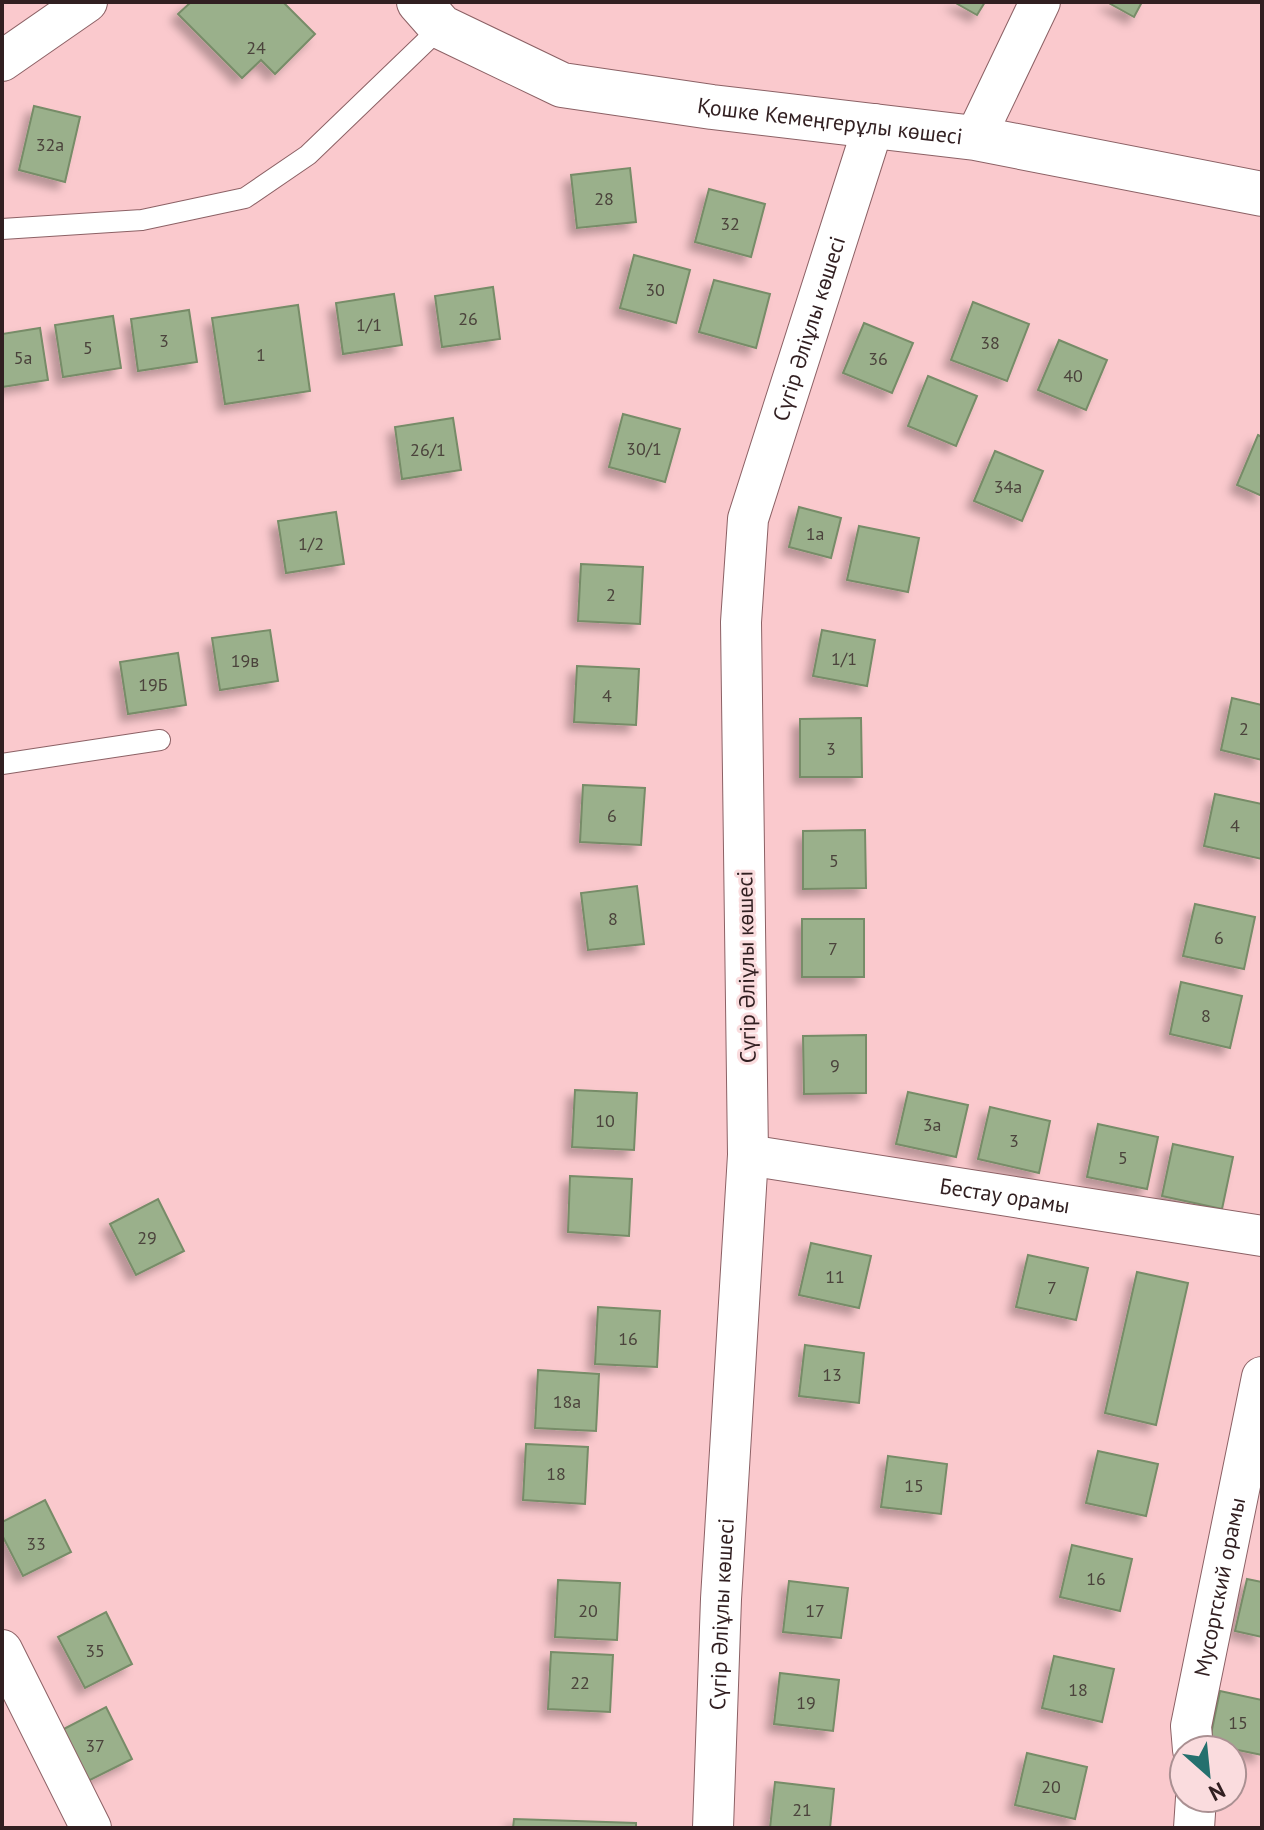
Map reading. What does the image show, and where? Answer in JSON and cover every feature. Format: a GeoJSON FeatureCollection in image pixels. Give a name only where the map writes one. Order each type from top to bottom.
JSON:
{"type":"FeatureCollection","features":[{"type":"Feature","properties":{"kind":"street"},"geometry":{"type":"LineString","coordinates":[[2,61],[87,2]]}},
{"type":"Feature","properties":{"kind":"street"},"geometry":{"type":"LineString","coordinates":[[975,138],[1040,2]]}},
{"type":"Feature","properties":{"kind":"street","name":"Қошке Кемеңгерұлы көшесі"},"geometry":{"type":"LineString","coordinates":[[430,15],[562,85],[712,107],[975,138],[1262,194]]}},
{"type":"Feature","properties":{"kind":"street","name":"Сүгір Әліұлы көшесі"},"geometry":{"type":"LineString","coordinates":[[713,1828],[721,1599],[748,1155],[741,622],[748,519],[874,124]]}},
{"type":"Feature","properties":{"kind":"street","name":"Бестау орамы"},"geometry":{"type":"LineString","coordinates":[[748,1155],[1262,1236]]}},
{"type":"Feature","properties":{"kind":"street","name":"Мусоргский орамы"},"geometry":{"type":"LineString","coordinates":[[1192,1734],[1262,1377]]}},
{"type":"Feature","properties":{"kind":"street"},"geometry":{"type":"LineString","coordinates":[[2,1650],[91,1828]]}},
{"type":"Feature","properties":{"kind":"lane"},"geometry":{"type":"LineString","coordinates":[[2,229],[142,220],[245,198],[308,155],[430,15]]}},
{"type":"Feature","properties":{"kind":"lane"},"geometry":{"type":"LineString","coordinates":[[2,764],[160,740]]}},
{"type":"Feature","properties":{"kind":"building"},"geometry":{"type":"Polygon","coordinates":[[[191,2],[283,2],[315,34],[275,74],[261,60],[242,78],[178,14],[191,2]]]}},
{"type":"Feature","properties":{"kind":"building"},"geometry":{"type":"Polygon","coordinates":[[[954,2],[985,2],[977,15],[954,2]]]}},
{"type":"Feature","properties":{"kind":"building"},"geometry":{"type":"Polygon","coordinates":[[[1107,2],[1142,2],[1134,17],[1107,2]]]}},
{"type":"Feature","properties":{"kind":"building"},"geometry":{"type":"Polygon","coordinates":[[[34,106],[80,117],[65,182],[19,170],[34,106]]]}},
{"type":"Feature","properties":{"kind":"building"},"geometry":{"type":"Polygon","coordinates":[[[630,168],[636,222],[577,228],[571,175],[630,168]]]}},
{"type":"Feature","properties":{"kind":"building"},"geometry":{"type":"Polygon","coordinates":[[[709,189],[765,204],[751,257],[695,242],[709,189]]]}},
{"type":"Feature","properties":{"kind":"building"},"geometry":{"type":"Polygon","coordinates":[[[634,255],[690,270],[676,323],[620,308],[634,255]]]}},
{"type":"Feature","properties":{"kind":"building"},"geometry":{"type":"Polygon","coordinates":[[[714,280],[770,294],[756,348],[699,332],[714,280]]]}},
{"type":"Feature","properties":{"kind":"building"},"geometry":{"type":"Polygon","coordinates":[[[493,287],[500,339],[442,347],[435,296],[493,287]]]}},
{"type":"Feature","properties":{"kind":"building"},"geometry":{"type":"Polygon","coordinates":[[[394,294],[402,345],[343,354],[336,303],[394,294]]]}},
{"type":"Feature","properties":{"kind":"building"},"geometry":{"type":"Polygon","coordinates":[[[973,302],[1029,324],[1007,381],[951,360],[973,302]]]}},
{"type":"Feature","properties":{"kind":"building"},"geometry":{"type":"Polygon","coordinates":[[[298,305],[310,391],[225,404],[212,318],[298,305]]]}},
{"type":"Feature","properties":{"kind":"building"},"geometry":{"type":"Polygon","coordinates":[[[189,310],[197,362],[138,371],[131,319],[189,310]]]}},
{"type":"Feature","properties":{"kind":"building"},"geometry":{"type":"Polygon","coordinates":[[[113,316],[121,368],[63,377],[55,325],[113,316]]]}},
{"type":"Feature","properties":{"kind":"building"},"geometry":{"type":"Polygon","coordinates":[[[864,323],[913,343],[892,393],[843,373],[864,323]]]}},
{"type":"Feature","properties":{"kind":"building"},"geometry":{"type":"Polygon","coordinates":[[[40,328],[48,380],[2,387],[2,334],[40,328]]]}},
{"type":"Feature","properties":{"kind":"building"},"geometry":{"type":"Polygon","coordinates":[[[1059,340],[1107,360],[1086,410],[1038,390],[1059,340]]]}},
{"type":"Feature","properties":{"kind":"building"},"geometry":{"type":"Polygon","coordinates":[[[928,376],[977,396],[956,446],[908,426],[928,376]]]}},
{"type":"Feature","properties":{"kind":"building"},"geometry":{"type":"Polygon","coordinates":[[[623,414],[680,429],[665,482],[609,467],[623,414]]]}},
{"type":"Feature","properties":{"kind":"building"},"geometry":{"type":"Polygon","coordinates":[[[453,418],[461,470],[402,479],[395,427],[453,418]]]}},
{"type":"Feature","properties":{"kind":"building"},"geometry":{"type":"Polygon","coordinates":[[[1258,435],[1262,437],[1262,496],[1237,485],[1258,435]]]}},
{"type":"Feature","properties":{"kind":"building"},"geometry":{"type":"Polygon","coordinates":[[[995,451],[1043,471],[1022,521],[974,501],[995,451]]]}},
{"type":"Feature","properties":{"kind":"building"},"geometry":{"type":"Polygon","coordinates":[[[799,507],[841,518],[831,558],[789,547],[799,507]]]}},
{"type":"Feature","properties":{"kind":"building"},"geometry":{"type":"Polygon","coordinates":[[[336,512],[344,564],[286,573],[278,521],[336,512]]]}},
{"type":"Feature","properties":{"kind":"building"},"geometry":{"type":"Polygon","coordinates":[[[859,526],[919,538],[908,592],[847,580],[859,526]]]}},
{"type":"Feature","properties":{"kind":"building"},"geometry":{"type":"Polygon","coordinates":[[[581,564],[643,567],[640,624],[578,621],[581,564]]]}},
{"type":"Feature","properties":{"kind":"building"},"geometry":{"type":"Polygon","coordinates":[[[270,630],[278,681],[220,690],[212,638],[270,630]]]}},
{"type":"Feature","properties":{"kind":"building"},"geometry":{"type":"Polygon","coordinates":[[[822,630],[875,640],[867,686],[813,676],[822,630]]]}},
{"type":"Feature","properties":{"kind":"building"},"geometry":{"type":"Polygon","coordinates":[[[178,653],[186,705],[128,714],[120,662],[178,653]]]}},
{"type":"Feature","properties":{"kind":"building"},"geometry":{"type":"Polygon","coordinates":[[[577,666],[639,669],[636,725],[574,722],[577,666]]]}},
{"type":"Feature","properties":{"kind":"building"},"geometry":{"type":"Polygon","coordinates":[[[1232,698],[1262,705],[1262,760],[1221,750],[1232,698]]]}},
{"type":"Feature","properties":{"kind":"building"},"geometry":{"type":"Polygon","coordinates":[[[861,718],[862,777],[800,777],[800,719],[861,718]]]}},
{"type":"Feature","properties":{"kind":"building"},"geometry":{"type":"Polygon","coordinates":[[[583,785],[645,788],[641,845],[580,842],[583,785]]]}},
{"type":"Feature","properties":{"kind":"building"},"geometry":{"type":"Polygon","coordinates":[[[1215,794],[1262,804],[1262,859],[1204,846],[1215,794]]]}},
{"type":"Feature","properties":{"kind":"building"},"geometry":{"type":"Polygon","coordinates":[[[865,830],[866,888],[803,889],[803,831],[865,830]]]}},
{"type":"Feature","properties":{"kind":"building"},"geometry":{"type":"Polygon","coordinates":[[[637,886],[644,944],[588,950],[581,893],[637,886]]]}},
{"type":"Feature","properties":{"kind":"building"},"geometry":{"type":"Polygon","coordinates":[[[1195,904],[1255,917],[1244,969],[1183,956],[1195,904]]]}},
{"type":"Feature","properties":{"kind":"building"},"geometry":{"type":"Polygon","coordinates":[[[802,919],[864,919],[864,977],[802,977],[802,919]]]}},
{"type":"Feature","properties":{"kind":"building"},"geometry":{"type":"Polygon","coordinates":[[[1181,982],[1242,996],[1230,1048],[1170,1034],[1181,982]]]}},
{"type":"Feature","properties":{"kind":"building"},"geometry":{"type":"Polygon","coordinates":[[[866,1035],[866,1093],[804,1094],[803,1036],[866,1035]]]}},
{"type":"Feature","properties":{"kind":"building"},"geometry":{"type":"Polygon","coordinates":[[[575,1090],[637,1093],[634,1150],[572,1147],[575,1090]]]}},
{"type":"Feature","properties":{"kind":"building"},"geometry":{"type":"Polygon","coordinates":[[[908,1092],[968,1105],[956,1157],[896,1144],[908,1092]]]}},
{"type":"Feature","properties":{"kind":"building"},"geometry":{"type":"Polygon","coordinates":[[[990,1107],[1050,1121],[1039,1173],[978,1159],[990,1107]]]}},
{"type":"Feature","properties":{"kind":"building"},"geometry":{"type":"Polygon","coordinates":[[[1098,1124],[1158,1137],[1147,1189],[1087,1177],[1098,1124]]]}},
{"type":"Feature","properties":{"kind":"building"},"geometry":{"type":"Polygon","coordinates":[[[1173,1144],[1233,1157],[1222,1209],[1162,1196],[1173,1144]]]}},
{"type":"Feature","properties":{"kind":"building"},"geometry":{"type":"Polygon","coordinates":[[[570,1176],[632,1179],[629,1236],[568,1232],[570,1176]]]}},
{"type":"Feature","properties":{"kind":"building"},"geometry":{"type":"Polygon","coordinates":[[[158,1199],[184,1251],[136,1275],[110,1224],[158,1199]]]}},
{"type":"Feature","properties":{"kind":"building"},"geometry":{"type":"Polygon","coordinates":[[[811,1243],[871,1256],[859,1308],[799,1295],[811,1243]]]}},
{"type":"Feature","properties":{"kind":"building"},"geometry":{"type":"Polygon","coordinates":[[[1028,1255],[1088,1268],[1076,1320],[1016,1307],[1028,1255]]]}},
{"type":"Feature","properties":{"kind":"building"},"geometry":{"type":"Polygon","coordinates":[[[1137,1272],[1188,1283],[1156,1425],[1105,1413],[1137,1272]]]}},
{"type":"Feature","properties":{"kind":"building"},"geometry":{"type":"Polygon","coordinates":[[[598,1307],[660,1311],[657,1367],[595,1364],[598,1307]]]}},
{"type":"Feature","properties":{"kind":"building"},"geometry":{"type":"Polygon","coordinates":[[[805,1345],[864,1353],[859,1403],[799,1396],[805,1345]]]}},
{"type":"Feature","properties":{"kind":"building"},"geometry":{"type":"Polygon","coordinates":[[[538,1370],[599,1374],[596,1431],[535,1428],[538,1370]]]}},
{"type":"Feature","properties":{"kind":"building"},"geometry":{"type":"Polygon","coordinates":[[[526,1444],[588,1447],[585,1504],[523,1500],[526,1444]]]}},
{"type":"Feature","properties":{"kind":"building"},"geometry":{"type":"Polygon","coordinates":[[[1098,1451],[1158,1464],[1146,1516],[1086,1503],[1098,1451]]]}},
{"type":"Feature","properties":{"kind":"building"},"geometry":{"type":"Polygon","coordinates":[[[888,1456],[947,1464],[941,1514],[881,1507],[888,1456]]]}},
{"type":"Feature","properties":{"kind":"building"},"geometry":{"type":"Polygon","coordinates":[[[45,1500],[71,1552],[23,1576],[2,1535],[2,1522],[45,1500]]]}},
{"type":"Feature","properties":{"kind":"building"},"geometry":{"type":"Polygon","coordinates":[[[1072,1545],[1132,1559],[1120,1611],[1060,1597],[1072,1545]]]}},
{"type":"Feature","properties":{"kind":"building"},"geometry":{"type":"Polygon","coordinates":[[[1247,1579],[1262,1582],[1262,1637],[1235,1631],[1247,1579]]]}},
{"type":"Feature","properties":{"kind":"building"},"geometry":{"type":"Polygon","coordinates":[[[558,1580],[620,1583],[617,1640],[555,1637],[558,1580]]]}},
{"type":"Feature","properties":{"kind":"building"},"geometry":{"type":"Polygon","coordinates":[[[789,1581],[848,1588],[841,1638],[783,1632],[789,1581]]]}},
{"type":"Feature","properties":{"kind":"building"},"geometry":{"type":"Polygon","coordinates":[[[106,1612],[132,1664],[85,1688],[58,1637],[106,1612]]]}},
{"type":"Feature","properties":{"kind":"building"},"geometry":{"type":"Polygon","coordinates":[[[551,1652],[613,1655],[610,1712],[548,1709],[551,1652]]]}},
{"type":"Feature","properties":{"kind":"building"},"geometry":{"type":"Polygon","coordinates":[[[1054,1656],[1114,1669],[1102,1722],[1042,1708],[1054,1656]]]}},
{"type":"Feature","properties":{"kind":"building"},"geometry":{"type":"Polygon","coordinates":[[[780,1673],[839,1680],[833,1731],[774,1724],[780,1673]]]}},
{"type":"Feature","properties":{"kind":"building"},"geometry":{"type":"Polygon","coordinates":[[[1220,1691],[1262,1700],[1262,1755],[1248,1752],[1248,1734],[1211,1734],[1220,1691]]]}},
{"type":"Feature","properties":{"kind":"building"},"geometry":{"type":"Polygon","coordinates":[[[106,1707],[132,1759],[84,1783],[58,1732],[106,1707]]]}},
{"type":"Feature","properties":{"kind":"building"},"geometry":{"type":"Polygon","coordinates":[[[1027,1753],[1087,1767],[1075,1819],[1015,1805],[1027,1753]]]}},
{"type":"Feature","properties":{"kind":"building"},"geometry":{"type":"Polygon","coordinates":[[[775,1782],[834,1789],[830,1828],[770,1828],[775,1782]]]}},
{"type":"Feature","properties":{"kind":"building"},"geometry":{"type":"Polygon","coordinates":[[[514,1819],[636,1823],[636,1828],[513,1828],[514,1819]]]}}]}
